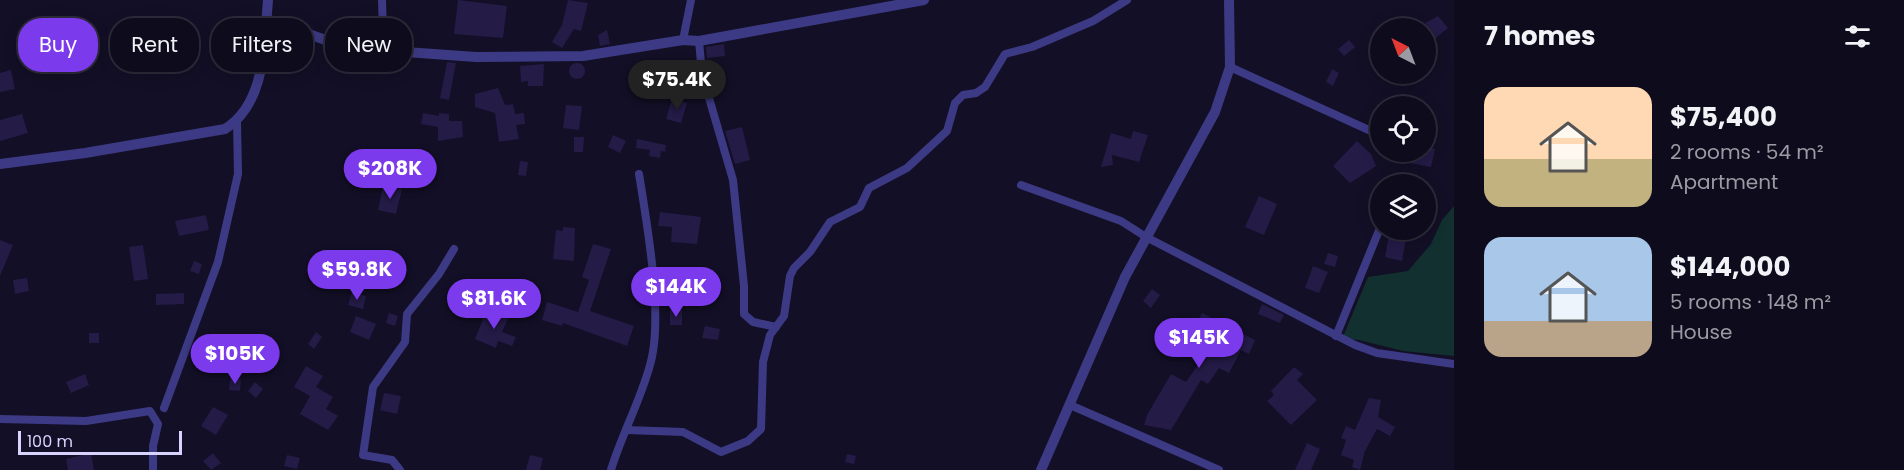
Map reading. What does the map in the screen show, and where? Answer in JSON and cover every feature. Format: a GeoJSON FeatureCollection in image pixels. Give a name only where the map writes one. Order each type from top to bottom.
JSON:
{"type":"FeatureCollection","features":[{"type":"Feature","properties":{"kind":"street"},"geometry":{"type":"LineString","coordinates":[[266,18],[268,0]]}},
{"type":"Feature","properties":{"kind":"street"},"geometry":{"type":"LineString","coordinates":[[382,0],[383,18]]}},
{"type":"Feature","properties":{"kind":"street"},"geometry":{"type":"LineString","coordinates":[[683,40],[691,0]]}},
{"type":"Feature","properties":{"kind":"street"},"geometry":{"type":"LineString","coordinates":[[412,53],[476,57],[583,56],[683,40],[699,41],[924,0]]}},
{"type":"Feature","properties":{"kind":"street"},"geometry":{"type":"LineString","coordinates":[[626,430],[683,432],[721,452],[748,441],[761,429],[762,362],[770,335],[784,316],[791,272],[810,252],[830,222],[857,210],[869,188],[908,168],[947,131],[955,103],[963,95],[976,93],[985,87],[1005,54],[1032,47],[1093,21],[1127,0]]}},
{"type":"Feature","properties":{"kind":"street"},"geometry":{"type":"LineString","coordinates":[[1041,470],[1125,277],[1188,166],[1215,112],[1230,67],[1229,0]]}},
{"type":"Feature","properties":{"kind":"street"},"geometry":{"type":"LineString","coordinates":[[699,41],[704,80],[734,189],[744,314],[753,322],[776,327]]}},
{"type":"Feature","properties":{"kind":"street"},"geometry":{"type":"LineString","coordinates":[[1230,67],[1370,131]]}},
{"type":"Feature","properties":{"kind":"street"},"geometry":{"type":"LineString","coordinates":[[0,164],[225,129],[237,121],[252,101],[259,72]]}},
{"type":"Feature","properties":{"kind":"street"},"geometry":{"type":"LineString","coordinates":[[164,408],[218,261],[238,174],[237,121]]}},
{"type":"Feature","properties":{"kind":"street"},"geometry":{"type":"LineString","coordinates":[[611,470],[651,359],[654,332],[647,223],[639,174]]}},
{"type":"Feature","properties":{"kind":"street"},"geometry":{"type":"LineString","coordinates":[[1021,186],[1122,221],[1146,237],[1336,336],[1377,353],[1454,364]]}},
{"type":"Feature","properties":{"kind":"street"},"geometry":{"type":"LineString","coordinates":[[1336,336],[1375,240]]}},
{"type":"Feature","properties":{"kind":"street"},"geometry":{"type":"LineString","coordinates":[[400,470],[392,460],[363,455],[373,387],[405,342],[406,314],[439,274],[454,249]]}},
{"type":"Feature","properties":{"kind":"street"},"geometry":{"type":"LineString","coordinates":[[1070,405],[1219,470]]}},
{"type":"Feature","properties":{"kind":"street"},"geometry":{"type":"LineString","coordinates":[[0,419],[86,421],[150,411],[158,423],[153,446],[153,470]]}},
{"type":"Feature","properties":{"kind":"green space"},"geometry":{"type":"Polygon","coordinates":[[[1454,206],[1454,356],[1403,351],[1359,340],[1342,339],[1368,277],[1408,271],[1433,240],[1436,240],[1436,233],[1442,220],[1454,206]]]}},
{"type":"Feature","properties":{"kind":"building"},"geometry":{"type":"Polygon","coordinates":[[[458,0],[507,6],[503,38],[454,34],[458,0]]]}},
{"type":"Feature","properties":{"kind":"building"},"geometry":{"type":"Polygon","coordinates":[[[568,0],[588,3],[581,31],[574,29],[562,48],[552,42],[562,25],[568,0]]]}},
{"type":"Feature","properties":{"kind":"building"},"geometry":{"type":"Polygon","coordinates":[[[1438,16],[1448,28],[1436,38],[1436,18],[1438,16]]]}},
{"type":"Feature","properties":{"kind":"building"},"geometry":{"type":"Polygon","coordinates":[[[607,30],[610,44],[600,46],[598,35],[607,30]]]}},
{"type":"Feature","properties":{"kind":"building"},"geometry":{"type":"Polygon","coordinates":[[[1349,40],[1355,47],[1344,56],[1338,49],[1349,40]]]}},
{"type":"Feature","properties":{"kind":"building"},"geometry":{"type":"Polygon","coordinates":[[[724,44],[725,56],[707,58],[706,47],[724,44]]]}},
{"type":"Feature","properties":{"kind":"building"},"geometry":{"type":"Polygon","coordinates":[[[447,62],[456,63],[449,100],[440,98],[447,62]]]}},
{"type":"Feature","properties":{"kind":"building"},"geometry":{"type":"Polygon","coordinates":[[[577,63],[583,65],[585,71],[583,77],[577,79],[571,77],[569,71],[571,65],[577,63]]]}},
{"type":"Feature","properties":{"kind":"building"},"geometry":{"type":"Polygon","coordinates":[[[544,64],[543,86],[528,86],[528,81],[521,82],[520,66],[544,64]]]}},
{"type":"Feature","properties":{"kind":"building"},"geometry":{"type":"Polygon","coordinates":[[[1332,69],[1339,73],[1333,86],[1326,82],[1332,69]]]}},
{"type":"Feature","properties":{"kind":"building"},"geometry":{"type":"Polygon","coordinates":[[[11,70],[15,89],[0,92],[0,73],[11,70]]]}},
{"type":"Feature","properties":{"kind":"building"},"geometry":{"type":"Polygon","coordinates":[[[498,88],[505,105],[513,104],[515,114],[524,113],[525,124],[516,125],[519,139],[499,142],[495,113],[475,107],[475,94],[498,88]]]}},
{"type":"Feature","properties":{"kind":"building"},"geometry":{"type":"Polygon","coordinates":[[[672,99],[687,103],[681,123],[666,119],[672,99]]]}},
{"type":"Feature","properties":{"kind":"building"},"geometry":{"type":"Polygon","coordinates":[[[566,105],[582,106],[579,130],[563,128],[566,105]]]}},
{"type":"Feature","properties":{"kind":"building"},"geometry":{"type":"Polygon","coordinates":[[[423,113],[439,116],[439,113],[449,114],[449,121],[462,121],[463,137],[438,141],[438,127],[421,124],[423,113]]]}},
{"type":"Feature","properties":{"kind":"building"},"geometry":{"type":"Polygon","coordinates":[[[22,114],[28,133],[0,141],[0,120],[22,114]]]}},
{"type":"Feature","properties":{"kind":"building"},"geometry":{"type":"Polygon","coordinates":[[[742,127],[750,160],[735,164],[725,131],[742,127]]]}},
{"type":"Feature","properties":{"kind":"building"},"geometry":{"type":"Polygon","coordinates":[[[1133,131],[1148,135],[1139,162],[1112,155],[1113,165],[1101,167],[1111,133],[1131,139],[1133,131]]]}},
{"type":"Feature","properties":{"kind":"building"},"geometry":{"type":"Polygon","coordinates":[[[613,135],[626,141],[620,153],[608,147],[613,135]]]}},
{"type":"Feature","properties":{"kind":"building"},"geometry":{"type":"Polygon","coordinates":[[[574,137],[584,137],[583,152],[574,152],[574,137]]]}},
{"type":"Feature","properties":{"kind":"building"},"geometry":{"type":"Polygon","coordinates":[[[637,139],[666,145],[665,152],[661,151],[660,158],[649,156],[650,150],[636,148],[637,139]]]}},
{"type":"Feature","properties":{"kind":"building"},"geometry":{"type":"Polygon","coordinates":[[[1357,141],[1370,153],[1370,162],[1374,162],[1376,166],[1350,183],[1333,166],[1357,141]]]}},
{"type":"Feature","properties":{"kind":"building"},"geometry":{"type":"Polygon","coordinates":[[[520,161],[528,162],[526,176],[518,175],[520,161]]]}},
{"type":"Feature","properties":{"kind":"building"},"geometry":{"type":"Polygon","coordinates":[[[1405,162],[1432,162],[1431,167],[1405,162]]]}},
{"type":"Feature","properties":{"kind":"building"},"geometry":{"type":"Polygon","coordinates":[[[383,186],[402,189],[396,214],[378,210],[383,186]]]}},
{"type":"Feature","properties":{"kind":"building"},"geometry":{"type":"Polygon","coordinates":[[[1259,196],[1277,204],[1264,235],[1245,227],[1259,196]]]}},
{"type":"Feature","properties":{"kind":"building"},"geometry":{"type":"Polygon","coordinates":[[[660,212],[701,217],[697,244],[671,242],[672,227],[658,226],[660,212]]]}},
{"type":"Feature","properties":{"kind":"building"},"geometry":{"type":"Polygon","coordinates":[[[206,215],[209,230],[179,236],[175,221],[206,215]]]}},
{"type":"Feature","properties":{"kind":"building"},"geometry":{"type":"Polygon","coordinates":[[[563,227],[575,228],[574,261],[553,259],[556,230],[563,231],[563,227]]]}},
{"type":"Feature","properties":{"kind":"building"},"geometry":{"type":"Polygon","coordinates":[[[0,240],[13,245],[0,276],[0,240]]]}},
{"type":"Feature","properties":{"kind":"building"},"geometry":{"type":"Polygon","coordinates":[[[1388,240],[1406,240],[1402,261],[1385,257],[1388,240]]]}},
{"type":"Feature","properties":{"kind":"building"},"geometry":{"type":"Polygon","coordinates":[[[593,244],[611,249],[590,311],[634,326],[627,346],[563,323],[562,326],[542,320],[547,302],[578,312],[589,280],[582,277],[593,244]]]}},
{"type":"Feature","properties":{"kind":"building"},"geometry":{"type":"Polygon","coordinates":[[[143,245],[148,279],[134,281],[129,247],[143,245]]]}},
{"type":"Feature","properties":{"kind":"building"},"geometry":{"type":"Polygon","coordinates":[[[1328,253],[1338,256],[1335,267],[1324,264],[1328,253]]]}},
{"type":"Feature","properties":{"kind":"building"},"geometry":{"type":"Polygon","coordinates":[[[194,261],[202,264],[199,274],[190,271],[194,261]]]}},
{"type":"Feature","properties":{"kind":"building"},"geometry":{"type":"Polygon","coordinates":[[[1313,266],[1328,272],[1319,293],[1305,288],[1313,266]]]}},
{"type":"Feature","properties":{"kind":"building"},"geometry":{"type":"Polygon","coordinates":[[[27,278],[29,291],[15,294],[13,280],[27,278]]]}},
{"type":"Feature","properties":{"kind":"building"},"geometry":{"type":"Polygon","coordinates":[[[687,282],[701,284],[700,293],[686,291],[687,282]]]}},
{"type":"Feature","properties":{"kind":"building"},"geometry":{"type":"Polygon","coordinates":[[[1152,289],[1160,295],[1151,308],[1143,301],[1152,289]]]}},
{"type":"Feature","properties":{"kind":"building"},"geometry":{"type":"Polygon","coordinates":[[[352,292],[366,296],[363,309],[348,305],[352,292]]]}},
{"type":"Feature","properties":{"kind":"building"},"geometry":{"type":"Polygon","coordinates":[[[184,293],[184,304],[156,305],[156,294],[184,293]]]}},
{"type":"Feature","properties":{"kind":"building"},"geometry":{"type":"Polygon","coordinates":[[[1262,304],[1284,315],[1280,323],[1258,314],[1262,304]]]}},
{"type":"Feature","properties":{"kind":"building"},"geometry":{"type":"Polygon","coordinates":[[[487,309],[508,318],[502,332],[516,337],[512,346],[498,341],[496,348],[475,339],[487,309]]]}},
{"type":"Feature","properties":{"kind":"building"},"geometry":{"type":"Polygon","coordinates":[[[670,310],[682,310],[682,325],[670,325],[670,310]]]}},
{"type":"Feature","properties":{"kind":"building"},"geometry":{"type":"Polygon","coordinates":[[[389,313],[398,316],[395,326],[386,323],[389,313]]]}},
{"type":"Feature","properties":{"kind":"building"},"geometry":{"type":"Polygon","coordinates":[[[1202,313],[1255,340],[1249,354],[1241,350],[1229,373],[1219,368],[1208,384],[1201,380],[1171,430],[1144,425],[1147,415],[1171,374],[1186,382],[1202,359],[1187,351],[1196,334],[1192,332],[1202,313]]]}},
{"type":"Feature","properties":{"kind":"building"},"geometry":{"type":"Polygon","coordinates":[[[356,316],[376,324],[369,340],[350,332],[356,316]]]}},
{"type":"Feature","properties":{"kind":"building"},"geometry":{"type":"Polygon","coordinates":[[[705,326],[720,329],[718,340],[702,338],[705,326]]]}},
{"type":"Feature","properties":{"kind":"building"},"geometry":{"type":"Polygon","coordinates":[[[316,332],[322,337],[314,349],[308,344],[316,332]]]}},
{"type":"Feature","properties":{"kind":"building"},"geometry":{"type":"Polygon","coordinates":[[[89,333],[99,333],[99,343],[89,343],[89,333]]]}},
{"type":"Feature","properties":{"kind":"building"},"geometry":{"type":"Polygon","coordinates":[[[306,366],[323,376],[316,387],[333,397],[326,409],[338,416],[328,430],[300,414],[310,396],[294,387],[306,366]]]}},
{"type":"Feature","properties":{"kind":"building"},"geometry":{"type":"Polygon","coordinates":[[[1294,367],[1303,374],[1297,380],[1317,400],[1291,425],[1267,401],[1274,395],[1271,391],[1294,367]]]}},
{"type":"Feature","properties":{"kind":"building"},"geometry":{"type":"Polygon","coordinates":[[[85,374],[89,385],[71,393],[66,382],[85,374]]]}},
{"type":"Feature","properties":{"kind":"building"},"geometry":{"type":"Polygon","coordinates":[[[230,378],[241,379],[240,391],[229,390],[230,378]]]}},
{"type":"Feature","properties":{"kind":"building"},"geometry":{"type":"Polygon","coordinates":[[[255,382],[263,389],[256,398],[248,391],[255,382]]]}},
{"type":"Feature","properties":{"kind":"building"},"geometry":{"type":"Polygon","coordinates":[[[384,393],[401,396],[397,414],[380,410],[384,393]]]}},
{"type":"Feature","properties":{"kind":"building"},"geometry":{"type":"Polygon","coordinates":[[[1369,398],[1381,400],[1378,417],[1395,427],[1390,436],[1377,429],[1365,451],[1360,470],[1352,467],[1354,460],[1341,455],[1346,440],[1341,438],[1346,426],[1355,430],[1369,398]]]}},
{"type":"Feature","properties":{"kind":"building"},"geometry":{"type":"Polygon","coordinates":[[[213,407],[228,415],[216,435],[201,426],[213,407]]]}},
{"type":"Feature","properties":{"kind":"building"},"geometry":{"type":"Polygon","coordinates":[[[1307,443],[1320,449],[1311,470],[1295,470],[1307,443]]]}},
{"type":"Feature","properties":{"kind":"building"},"geometry":{"type":"Polygon","coordinates":[[[91,453],[94,470],[68,470],[66,459],[91,453]]]}},
{"type":"Feature","properties":{"kind":"building"},"geometry":{"type":"Polygon","coordinates":[[[213,453],[221,463],[211,470],[203,461],[213,453]]]}},
{"type":"Feature","properties":{"kind":"building"},"geometry":{"type":"Polygon","coordinates":[[[847,454],[856,456],[854,464],[845,462],[847,454]]]}},
{"type":"Feature","properties":{"kind":"building"},"geometry":{"type":"Polygon","coordinates":[[[287,455],[300,458],[297,469],[284,466],[287,455]]]}},
{"type":"Feature","properties":{"kind":"building"},"geometry":{"type":"Polygon","coordinates":[[[530,455],[543,458],[540,470],[526,470],[530,455]]]}}]}
